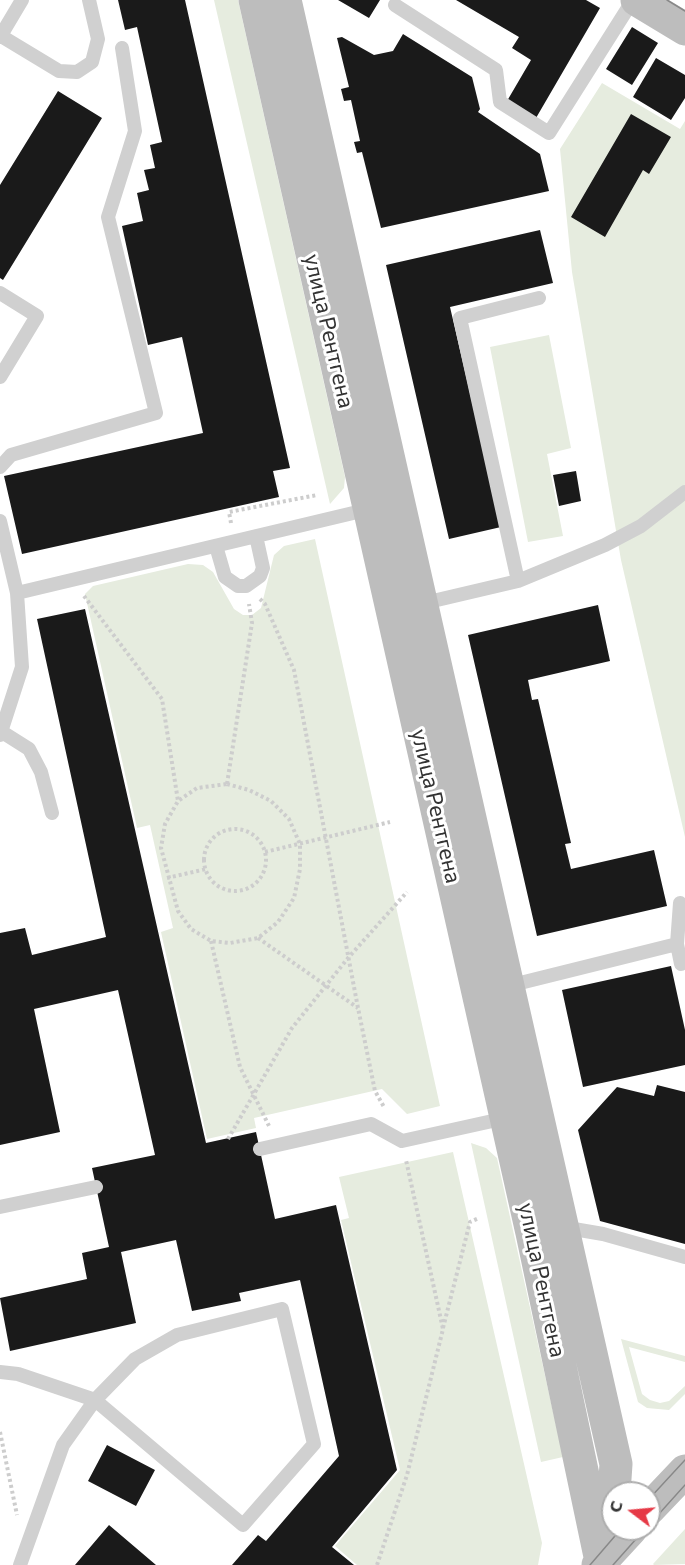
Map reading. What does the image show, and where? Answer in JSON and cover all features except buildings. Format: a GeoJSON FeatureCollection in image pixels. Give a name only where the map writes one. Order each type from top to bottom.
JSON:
{"type":"FeatureCollection","features":[{"type":"Feature","properties":{"kind":"street","name":"улица Рентгена"},"geometry":{"type":"LineString","coordinates":[[255,0],[328,260],[546,1230],[599,1563]]}},
{"type":"Feature","properties":{"kind":"street","name":"улица Рентгена"},"geometry":{"type":"LineString","coordinates":[[285,0],[328,260]]}},
{"type":"Feature","properties":{"kind":"street"},"geometry":{"type":"LineString","coordinates":[[635,0],[685,28]]}},
{"type":"Feature","properties":{"kind":"street","name":"улица Рентгена"},"geometry":{"type":"LineString","coordinates":[[546,1230],[616,1464],[615,1481]]}},
{"type":"Feature","properties":{"kind":"street"},"geometry":{"type":"LineString","coordinates":[[661,1496],[685,1471]]}},
{"type":"Feature","properties":{"kind":"street"},"geometry":{"type":"LineString","coordinates":[[599,1563],[609,1541]]}},
{"type":"Feature","properties":{"kind":"street"},"geometry":{"type":"LineString","coordinates":[[599,1563],[620,1541]]}},
{"type":"Feature","properties":{"kind":"lane"},"geometry":{"type":"LineString","coordinates":[[22,0],[0,36],[59,71],[77,72],[92,62],[99,39],[89,0]]}},
{"type":"Feature","properties":{"kind":"lane"},"geometry":{"type":"LineString","coordinates":[[395,5],[496,70],[500,102],[549,133],[635,0]]}},
{"type":"Feature","properties":{"kind":"lane"},"geometry":{"type":"LineString","coordinates":[[0,467],[11,455],[156,413],[108,217],[135,130],[122,48]]}},
{"type":"Feature","properties":{"kind":"lane"},"geometry":{"type":"LineString","coordinates":[[0,293],[37,316],[0,377]]}},
{"type":"Feature","properties":{"kind":"lane"},"geometry":{"type":"LineString","coordinates":[[518,581],[460,318],[539,298]]}},
{"type":"Feature","properties":{"kind":"lane"},"geometry":{"type":"LineString","coordinates":[[406,607],[518,581],[605,545],[641,526],[685,492]]}},
{"type":"Feature","properties":{"kind":"lane"},"geometry":{"type":"LineString","coordinates":[[17,593],[384,506]]}},
{"type":"Feature","properties":{"kind":"lane"},"geometry":{"type":"LineString","coordinates":[[0,521],[17,593],[22,667],[1,733],[29,749],[41,772],[52,813]]}},
{"type":"Feature","properties":{"kind":"lane"},"geometry":{"type":"LineString","coordinates":[[216,546],[225,577],[238,586],[246,586],[260,576],[263,568],[256,536]]}},
{"type":"Feature","properties":{"kind":"lane"},"geometry":{"type":"LineString","coordinates":[[680,903],[677,945],[681,964]]}},
{"type":"Feature","properties":{"kind":"lane"},"geometry":{"type":"LineString","coordinates":[[492,990],[677,945]]}},
{"type":"Feature","properties":{"kind":"lane"},"geometry":{"type":"LineString","coordinates":[[260,1149],[370,1124],[402,1142],[520,1114]]}},
{"type":"Feature","properties":{"kind":"lane"},"geometry":{"type":"LineString","coordinates":[[0,1207],[96,1187]]}},
{"type":"Feature","properties":{"kind":"lane"},"geometry":{"type":"LineString","coordinates":[[546,1230],[603,1234],[685,1257]]}},
{"type":"Feature","properties":{"kind":"lane"},"geometry":{"type":"LineString","coordinates":[[0,1372],[18,1374],[95,1401],[243,1525],[314,1444],[282,1309],[177,1335],[135,1359],[95,1401],[63,1445],[22,1559]]}},
{"type":"Feature","properties":{"kind":"path"},"geometry":{"type":"LineString","coordinates":[[230,519],[229,512],[317,495]]}},
{"type":"Feature","properties":{"kind":"path"},"geometry":{"type":"LineString","coordinates":[[72,580],[162,699],[178,801]]}},
{"type":"Feature","properties":{"kind":"path"},"geometry":{"type":"LineString","coordinates":[[227,784],[252,623],[246,586]]}},
{"type":"Feature","properties":{"kind":"path"},"geometry":{"type":"LineString","coordinates":[[246,586],[265,604],[294,670],[375,1090]]}},
{"type":"Feature","properties":{"kind":"path"},"geometry":{"type":"LineString","coordinates":[[227,784],[249,790],[271,801],[288,819],[300,844],[300,869],[294,898],[278,922],[258,938],[230,943],[211,941],[191,929],[178,912],[167,878],[161,848],[165,824],[178,801],[197,788],[227,784]]}},
{"type":"Feature","properties":{"kind":"path"},"geometry":{"type":"LineString","coordinates":[[265,852],[390,822]]}},
{"type":"Feature","properties":{"kind":"path"},"geometry":{"type":"LineString","coordinates":[[243,830],[253,834],[265,852],[264,871],[260,879],[244,889],[225,889],[217,884],[206,869],[207,848],[222,832],[243,830]]}},
{"type":"Feature","properties":{"kind":"path"},"geometry":{"type":"LineString","coordinates":[[167,878],[206,869]]}},
{"type":"Feature","properties":{"kind":"path"},"geometry":{"type":"LineString","coordinates":[[228,1138],[292,1028],[348,957],[406,892]]}},
{"type":"Feature","properties":{"kind":"path"},"geometry":{"type":"LineString","coordinates":[[258,938],[358,1008]]}},
{"type":"Feature","properties":{"kind":"path"},"geometry":{"type":"LineString","coordinates":[[211,941],[240,1067],[278,1145]]}},
{"type":"Feature","properties":{"kind":"path"},"geometry":{"type":"LineString","coordinates":[[407,1162],[443,1329]]}},
{"type":"Feature","properties":{"kind":"path"},"geometry":{"type":"LineString","coordinates":[[377,1565],[407,1475],[470,1222],[479,1218]]}},
{"type":"Feature","properties":{"kind":"path"},"geometry":{"type":"LineString","coordinates":[[0,1432],[22,1559]]}},
{"type":"Feature","properties":{"kind":"shaded area"},"geometry":{"type":"Polygon","coordinates":[[[214,0],[238,0],[345,477],[344,488],[330,504],[214,0]]]}},
{"type":"Feature","properties":{"kind":"shaded area"},"geometry":{"type":"Polygon","coordinates":[[[602,83],[680,129],[685,121],[685,837],[621,560],[572,272],[560,149],[602,83]]]}},
{"type":"Feature","properties":{"kind":"shaded area"},"geometry":{"type":"Polygon","coordinates":[[[549,335],[571,448],[547,454],[563,536],[528,542],[490,347],[549,335]]]}},
{"type":"Feature","properties":{"kind":"shaded area"},"geometry":{"type":"Polygon","coordinates":[[[315,539],[440,1106],[407,1114],[382,1089],[254,1118],[256,1128],[207,1139],[161,932],[173,928],[150,825],[137,828],[85,594],[93,586],[188,564],[203,565],[213,572],[234,609],[243,615],[252,615],[261,608],[274,555],[284,546],[315,539]]]}},
{"type":"Feature","properties":{"kind":"shaded area"},"geometry":{"type":"Polygon","coordinates":[[[471,1143],[486,1148],[497,1158],[563,1457],[541,1462],[471,1143]]]}},
{"type":"Feature","properties":{"kind":"shaded area"},"geometry":{"type":"Polygon","coordinates":[[[453,1152],[542,1543],[538,1565],[357,1565],[335,1546],[400,1470],[341,1220],[349,1218],[339,1177],[453,1152]]]}},
{"type":"Feature","properties":{"kind":"shaded area"},"geometry":{"type":"Polygon","coordinates":[[[621,1339],[685,1356],[685,1362],[629,1347],[642,1394],[650,1400],[660,1403],[669,1401],[685,1386],[685,1394],[669,1410],[647,1408],[638,1402],[621,1339]]]}},
{"type":"Feature","properties":{"kind":"shaded area"},"geometry":{"type":"Polygon","coordinates":[[[685,1529],[685,1564],[654,1565],[653,1564],[685,1529]]]}},
{"type":"Feature","properties":{"kind":"tram line"},"geometry":{"type":"LineString","coordinates":[[667,0],[685,11]]}},
{"type":"Feature","properties":{"kind":"tram line"},"geometry":{"type":"LineString","coordinates":[[661,1486],[685,1460]]}},
{"type":"Feature","properties":{"kind":"tram line"},"geometry":{"type":"LineString","coordinates":[[661,1512],[685,1485]]}},
{"type":"Feature","properties":{"kind":"tram line"},"geometry":{"type":"LineString","coordinates":[[590,1565],[611,1541]]}},
{"type":"Feature","properties":{"kind":"tram line"},"geometry":{"type":"LineString","coordinates":[[613,1565],[634,1541]]}}]}
